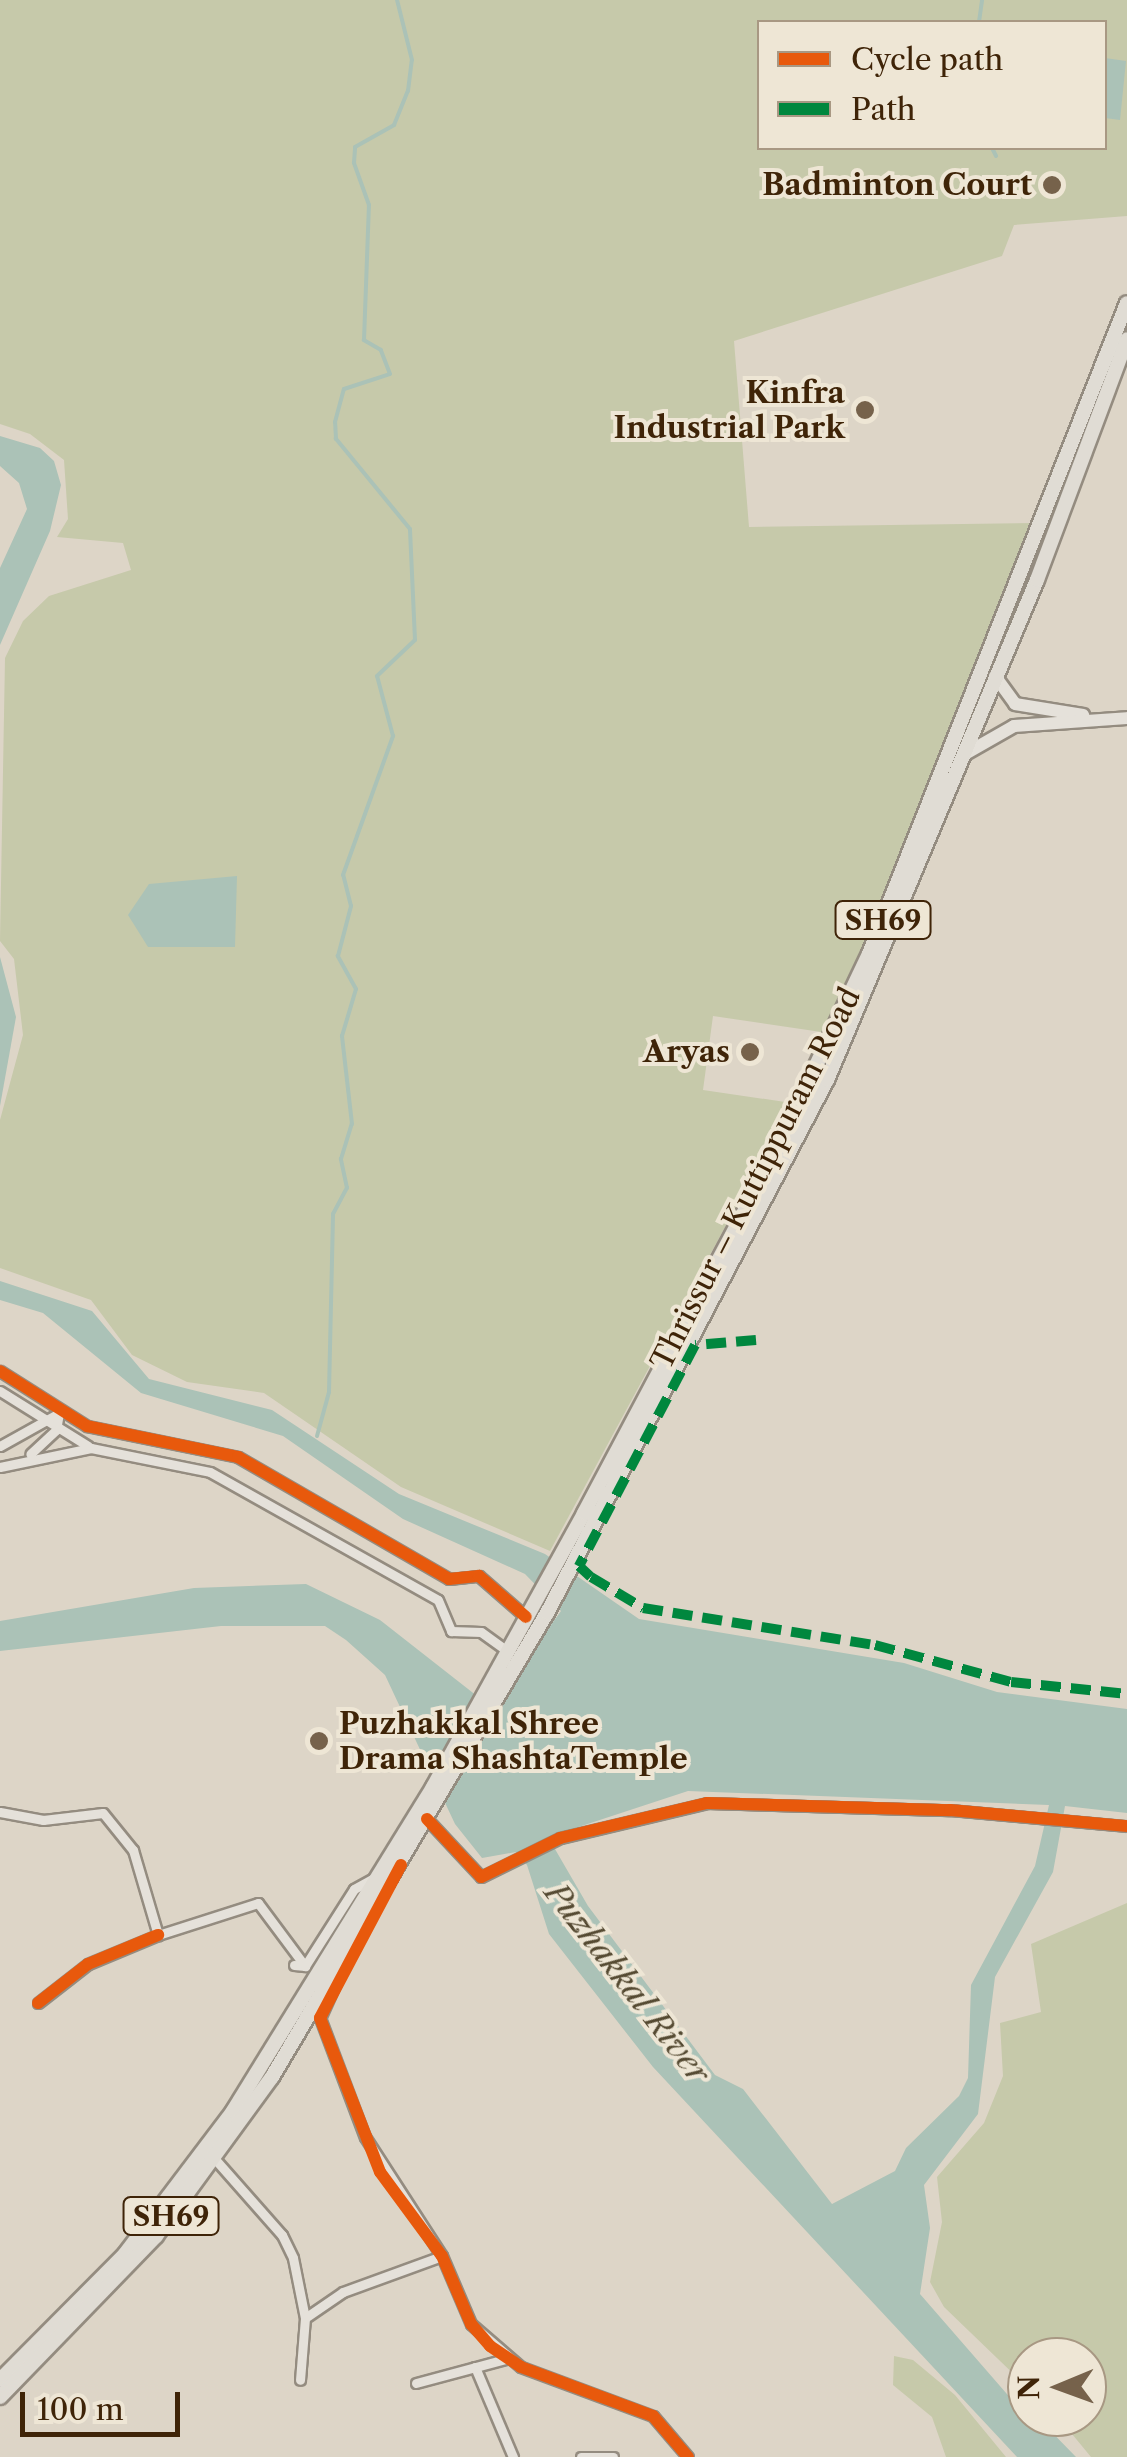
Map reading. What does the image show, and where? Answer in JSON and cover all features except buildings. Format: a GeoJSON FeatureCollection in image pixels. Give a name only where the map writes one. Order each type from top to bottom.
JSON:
{"type":"FeatureCollection","features":[{"type":"Feature","properties":{"kind":"main road","name":"Thrissur – Kuttippuram Road"},"geometry":{"type":"LineString","coordinates":[[821,1076],[1127,303]]}},
{"type":"Feature","properties":{"kind":"main road","name":"Thrissur – Kuttippuram Road"},"geometry":{"type":"LineString","coordinates":[[423,1814],[433,1787],[506,1650],[591,1517],[821,1076],[963,756],[1127,339]]}},
{"type":"Feature","properties":{"kind":"main road"},"geometry":{"type":"LineString","coordinates":[[994,676],[1005,697],[1025,708],[1100,718]]}},
{"type":"Feature","properties":{"kind":"main road"},"geometry":{"type":"LineString","coordinates":[[963,756],[998,730],[1127,718]]}},
{"type":"Feature","properties":{"kind":"main road"},"geometry":{"type":"LineString","coordinates":[[0,2380],[56,2329],[172,2196],[500,1698],[547,1614],[591,1517]]}},
{"type":"Feature","properties":{"kind":"main road"},"geometry":{"type":"LineString","coordinates":[[401,1866],[423,1814]]}},
{"type":"Feature","properties":{"kind":"main road","name":"SH69"},"geometry":{"type":"LineString","coordinates":[[0,2397],[90,2312],[214,2158],[314,2012],[401,1866]]}},
{"type":"Feature","properties":{"kind":"street"},"geometry":{"type":"LineString","coordinates":[[0,1371],[59,1414],[238,1458],[450,1579],[479,1576],[530,1610]]}},
{"type":"Feature","properties":{"kind":"street"},"geometry":{"type":"LineString","coordinates":[[0,1391],[56,1430],[91,1448],[242,1486],[438,1600],[452,1631],[481,1632],[506,1650]]}},
{"type":"Feature","properties":{"kind":"street"},"geometry":{"type":"LineString","coordinates":[[0,1446],[43,1419],[59,1414]]}},
{"type":"Feature","properties":{"kind":"street"},"geometry":{"type":"LineString","coordinates":[[28,1456],[56,1430],[59,1414]]}},
{"type":"Feature","properties":{"kind":"street"},"geometry":{"type":"LineString","coordinates":[[0,1467],[28,1456],[91,1448]]}},
{"type":"Feature","properties":{"kind":"street"},"geometry":{"type":"LineString","coordinates":[[423,1814],[468,1870],[482,1876],[510,1866],[560,1838],[707,1802],[1127,1826]]}},
{"type":"Feature","properties":{"kind":"street"},"geometry":{"type":"LineString","coordinates":[[0,1812],[43,1820],[103,1813],[133,1850],[158,1934]]}},
{"type":"Feature","properties":{"kind":"street"},"geometry":{"type":"LineString","coordinates":[[401,1866],[320,2018],[380,2172],[442,2256],[471,2324],[509,2358],[653,2416],[688,2457]]}},
{"type":"Feature","properties":{"kind":"street"},"geometry":{"type":"LineString","coordinates":[[38,2003],[88,1964],[158,1934],[258,1903],[300,1966],[354,1890],[381,1875]]}},
{"type":"Feature","properties":{"kind":"street"},"geometry":{"type":"LineString","coordinates":[[214,2158],[282,2234],[305,2318],[300,2380]]}},
{"type":"Feature","properties":{"kind":"street"},"geometry":{"type":"LineString","coordinates":[[305,2318],[344,2292],[442,2256]]}},
{"type":"Feature","properties":{"kind":"street"},"geometry":{"type":"LineString","coordinates":[[416,2383],[509,2358]]}},
{"type":"Feature","properties":{"kind":"street"},"geometry":{"type":"LineString","coordinates":[[475,2368],[512,2457]]}},
{"type":"Feature","properties":{"kind":"street"},"geometry":{"type":"LineString","coordinates":[[581,2457],[613,2457]]}},
{"type":"Feature","properties":{"kind":"shaded area"},"geometry":{"type":"Polygon","coordinates":[[[0,0],[1127,0],[1127,216],[1014,225],[1002,256],[734,341],[749,527],[1035,523],[828,1033],[713,1016],[703,1090],[792,1103],[550,1551],[401,1487],[264,1393],[187,1382],[132,1355],[91,1300],[0,1268],[0,1120],[23,1035],[14,959],[0,941],[5,658],[23,621],[49,596],[131,570],[123,543],[57,537],[68,519],[64,460],[30,434],[0,424],[0,0]]]}},
{"type":"Feature","properties":{"kind":"shaded area"},"geometry":{"type":"Polygon","coordinates":[[[1127,1903],[1127,2457],[1091,2457],[1074,2437],[1107,2437],[1107,2337],[1007,2337],[1007,2368],[944,2307],[930,2282],[942,2222],[937,2177],[984,2123],[1003,2076],[1000,2023],[1041,2012],[1031,1944],[1127,1903]]]}},
{"type":"Feature","properties":{"kind":"shaded area"},"geometry":{"type":"Polygon","coordinates":[[[894,2356],[913,2360],[955,2395],[1006,2457],[946,2457],[932,2417],[893,2385],[894,2356]]]}},
{"type":"Feature","properties":{"kind":"water"},"geometry":{"type":"Polygon","coordinates":[[[1107,58],[1126,61],[1120,120],[1107,118],[1107,58]]]}},
{"type":"Feature","properties":{"kind":"water"},"geometry":{"type":"Polygon","coordinates":[[[0,436],[40,448],[54,461],[61,485],[50,531],[0,645],[0,568],[27,509],[19,483],[0,466],[0,436]]]}},
{"type":"Feature","properties":{"kind":"water"},"geometry":{"type":"Polygon","coordinates":[[[237,876],[235,947],[148,947],[128,915],[149,884],[237,876]]]}},
{"type":"Feature","properties":{"kind":"water"},"geometry":{"type":"Polygon","coordinates":[[[0,957],[16,1017],[0,1106],[0,957]]]}},
{"type":"Feature","properties":{"kind":"water","name":"Puzhakkal River"},"geometry":{"type":"Polygon","coordinates":[[[0,1281],[92,1311],[149,1379],[272,1410],[399,1494],[545,1554],[639,1619],[904,1663],[997,1692],[1127,1709],[1127,1813],[1065,1806],[1053,1872],[995,1977],[978,2114],[924,2185],[930,2228],[920,2294],[1007,2394],[1007,2437],[1056,2437],[1076,2457],[1017,2457],[653,2067],[549,1934],[527,1865],[516,1852],[482,1858],[455,1824],[385,1675],[346,1640],[325,1626],[221,1626],[0,1651],[0,1621],[194,1588],[306,1584],[380,1620],[491,1707],[561,1611],[525,1574],[403,1519],[283,1436],[141,1393],[43,1313],[0,1300],[0,1281]],[[688,1791],[548,1837],[588,1906],[715,2075],[743,2089],[832,2204],[895,2171],[906,2148],[959,2096],[968,2078],[971,1985],[1035,1866],[1049,1805],[688,1791]]]}},
{"type":"Feature","properties":{"kind":"waterway"},"geometry":{"type":"LineString","coordinates":[[317,1436],[329,1392],[333,1214],[347,1188],[341,1159],[352,1124],[342,1036],[356,989],[338,956],[351,906],[343,875],[393,736],[377,676],[415,640],[410,529],[336,439],[335,422],[344,389],[390,374],[381,350],[364,340],[369,205],[354,163],[355,147],[394,125],[408,91],[412,60],[397,0]]}},
{"type":"Feature","properties":{"kind":"waterway"},"geometry":{"type":"LineString","coordinates":[[979,20],[982,0]]}},
{"type":"Feature","properties":{"kind":"waterway"},"geometry":{"type":"LineString","coordinates":[[993,150],[996,156]]}},
{"type":"Feature","properties":{"kind":"marked path"},"geometry":{"type":"LineString","coordinates":[[756,1340],[695,1345],[579,1566],[643,1608],[875,1645],[1011,1682],[1127,1694]]}},
{"type":"Feature","properties":{"kind":"cycle path"},"geometry":{"type":"LineString","coordinates":[[0,1371],[87,1426],[238,1457],[449,1579],[479,1576],[526,1617]]}},
{"type":"Feature","properties":{"kind":"cycle path"},"geometry":{"type":"LineString","coordinates":[[427,1819],[481,1877],[560,1838],[707,1803],[950,1810],[1127,1826]]}},
{"type":"Feature","properties":{"kind":"cycle path"},"geometry":{"type":"LineString","coordinates":[[401,1865],[320,2018],[380,2172],[442,2256],[471,2324],[490,2346],[521,2367],[653,2416],[688,2457]]}},
{"type":"Feature","properties":{"kind":"cycle path"},"geometry":{"type":"LineString","coordinates":[[38,2003],[88,1964],[158,1935]]}},
{"type":"Feature","properties":{"kind":"place","name":"Badminton Court"},"geometry":{"type":"Point","coordinates":[1052,185]}},
{"type":"Feature","properties":{"kind":"place","name":"Kinfra Industrial Park"},"geometry":{"type":"Point","coordinates":[865,410]}},
{"type":"Feature","properties":{"kind":"place","name":"Aryas"},"geometry":{"type":"Point","coordinates":[750,1052]}},
{"type":"Feature","properties":{"kind":"place","name":"Puzhakkal Shree Drama ShashtaTemple"},"geometry":{"type":"Point","coordinates":[319,1741]}}]}
